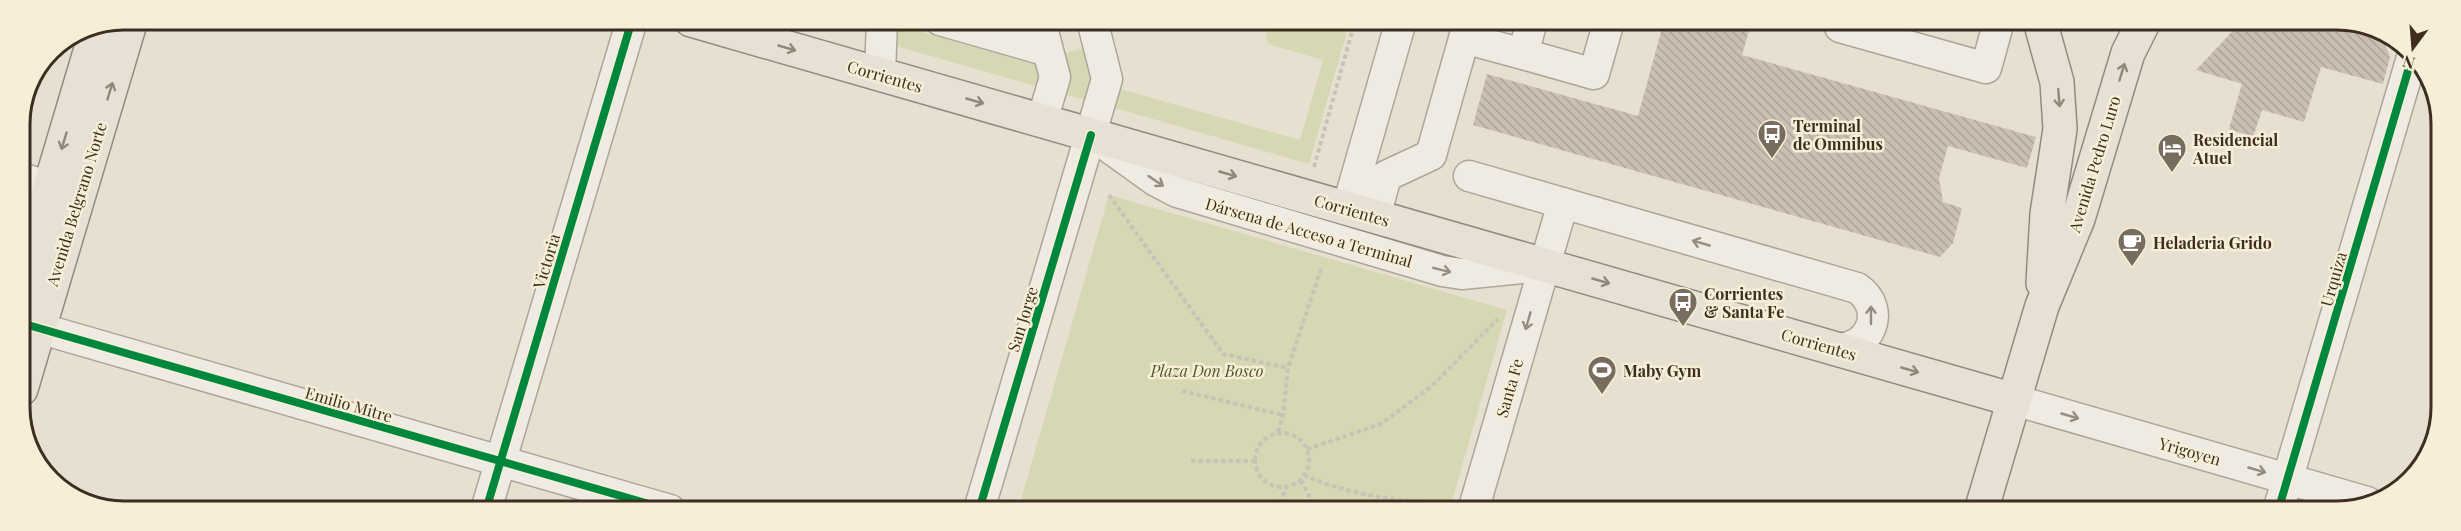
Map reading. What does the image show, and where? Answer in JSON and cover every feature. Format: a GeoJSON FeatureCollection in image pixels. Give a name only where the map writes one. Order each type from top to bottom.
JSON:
{"type":"FeatureCollection","features":[{"type":"Feature","properties":{"kind":"main road","name":"Avenida Belgrano Norte"},"geometry":{"type":"LineString","coordinates":[[30,326],[50,186],[126,30]]}},
{"type":"Feature","properties":{"kind":"main road","name":"Corrientes"},"geometry":{"type":"LineString","coordinates":[[726,30],[2014,400]]}},
{"type":"Feature","properties":{"kind":"main road","name":"Avenida Pedro Luro"},"geometry":{"type":"LineString","coordinates":[[2042,306],[2047,214],[2060,129],[2057,82],[2043,30]]}},
{"type":"Feature","properties":{"kind":"main road","name":"Avenida Pedro Luro"},"geometry":{"type":"LineString","coordinates":[[1984,501],[2042,306],[2078,219],[2128,53],[2140,30]]}},
{"type":"Feature","properties":{"kind":"main road","name":"Avenida Belgrano Norte"},"geometry":{"type":"LineString","coordinates":[[30,254],[95,35]]}},
{"type":"Feature","properties":{"kind":"street","name":"Victoria"},"geometry":{"type":"LineString","coordinates":[[489,501],[629,30]]}},
{"type":"Feature","properties":{"kind":"street"},"geometry":{"type":"LineString","coordinates":[[880,74],[882,30]]}},
{"type":"Feature","properties":{"kind":"street"},"geometry":{"type":"LineString","coordinates":[[1002,30],[1045,37],[1071,30]]}},
{"type":"Feature","properties":{"kind":"street","name":"San Jorge"},"geometry":{"type":"LineString","coordinates":[[982,501],[1107,79],[1095,30]]}},
{"type":"Feature","properties":{"kind":"street"},"geometry":{"type":"LineString","coordinates":[[1361,213],[1399,30]]}},
{"type":"Feature","properties":{"kind":"street"},"geometry":{"type":"LineString","coordinates":[[1361,213],[1386,177],[1431,155],[1466,30]]}},
{"type":"Feature","properties":{"kind":"street"},"geometry":{"type":"LineString","coordinates":[[1468,30],[1523,54],[1594,74],[1606,30]]}},
{"type":"Feature","properties":{"kind":"street"},"geometry":{"type":"LineString","coordinates":[[1523,54],[1530,30]]}},
{"type":"Feature","properties":{"kind":"street"},"geometry":{"type":"LineString","coordinates":[[1851,30],[1986,68],[1997,30]]}},
{"type":"Feature","properties":{"kind":"street"},"geometry":{"type":"LineString","coordinates":[[1042,121],[1055,77],[1045,37]]}},
{"type":"Feature","properties":{"kind":"street","name":"Urquiza"},"geometry":{"type":"LineString","coordinates":[[2281,501],[2406,78]]}},
{"type":"Feature","properties":{"kind":"street","name":"Dársena de Acceso a Terminal"},"geometry":{"type":"LineString","coordinates":[[1091,135],[1156,181],[1177,192],[1442,271],[1462,274],[1545,265]]}},
{"type":"Feature","properties":{"kind":"street"},"geometry":{"type":"LineString","coordinates":[[1469,176],[1857,288],[1870,301],[1873,313],[1871,326],[1856,344],[1845,348],[1834,348]]}},
{"type":"Feature","properties":{"kind":"street","name":"Santa Fe"},"geometry":{"type":"LineString","coordinates":[[1464,501],[1545,265],[1563,203]]}},
{"type":"Feature","properties":{"kind":"street","name":"Emilio Mitre"},"geometry":{"type":"LineString","coordinates":[[30,326],[639,501]]}},
{"type":"Feature","properties":{"kind":"street","name":"Yrigoyen"},"geometry":{"type":"LineString","coordinates":[[2014,400],[2356,499]]}},
{"type":"Feature","properties":{"kind":"path"},"geometry":{"type":"LineString","coordinates":[[1306,197],[1352,30]]}},
{"type":"Feature","properties":{"kind":"path"},"geometry":{"type":"LineString","coordinates":[[1109,195],[1223,354],[1288,368]]}},
{"type":"Feature","properties":{"kind":"path"},"geometry":{"type":"LineString","coordinates":[[1278,432],[1283,415],[1288,368],[1325,257]]}},
{"type":"Feature","properties":{"kind":"path"},"geometry":{"type":"LineString","coordinates":[[1308,449],[1381,424],[1432,386],[1498,319]]}},
{"type":"Feature","properties":{"kind":"path"},"geometry":{"type":"LineString","coordinates":[[1182,391],[1283,415]]}},
{"type":"Feature","properties":{"kind":"path"},"geometry":{"type":"LineString","coordinates":[[1278,432],[1296,436],[1308,449],[1310,463],[1303,478],[1287,486],[1276,486],[1265,481],[1257,472],[1254,461],[1260,442],[1278,432]]}},
{"type":"Feature","properties":{"kind":"path"},"geometry":{"type":"LineString","coordinates":[[1191,461],[1254,461]]}},
{"type":"Feature","properties":{"kind":"path"},"geometry":{"type":"LineString","coordinates":[[1303,478],[1325,485],[1410,501]]}},
{"type":"Feature","properties":{"kind":"path"},"geometry":{"type":"LineString","coordinates":[[1303,478],[1312,501]]}},
{"type":"Feature","properties":{"kind":"path"},"geometry":{"type":"LineString","coordinates":[[1281,501],[1287,486]]}},
{"type":"Feature","properties":{"kind":"green space"},"geometry":{"type":"Polygon","coordinates":[[[895,30],[916,30],[1039,66],[1042,76],[1039,87],[896,46],[895,30]]]}},
{"type":"Feature","properties":{"kind":"green space"},"geometry":{"type":"Polygon","coordinates":[[[1265,30],[1347,30],[1309,164],[1108,106],[1113,87],[1300,140],[1323,60],[1268,44],[1265,30]]]}},
{"type":"Feature","properties":{"kind":"green space"},"geometry":{"type":"Polygon","coordinates":[[[1089,47],[1098,81],[1092,102],[1063,94],[1062,54],[1089,47]]]}},
{"type":"Feature","properties":{"kind":"green space","name":"Plaza Don Bosco"},"geometry":{"type":"Polygon","coordinates":[[[1109,195],[1507,310],[1452,501],[1021,501],[1109,195]]]}},
{"type":"Feature","properties":{"kind":"building","name":"Terminal de Omnibus"},"geometry":{"type":"Polygon","coordinates":[[[1662,30],[1749,30],[1742,55],[2036,137],[2027,168],[1948,146],[1939,178],[1943,202],[1962,208],[1953,243],[1940,257],[1473,125],[1487,74],[1638,116],[1662,30]]]}},
{"type":"Feature","properties":{"kind":"building"},"geometry":{"type":"Polygon","coordinates":[[[2234,30],[2337,30],[2367,35],[2383,43],[2383,84],[2321,67],[2304,122],[2262,110],[2253,137],[2229,129],[2242,84],[2196,70],[2234,30]]]}},
{"type":"Feature","properties":{"kind":"cycle path"},"geometry":{"type":"LineString","coordinates":[[489,501],[629,30]]}},
{"type":"Feature","properties":{"kind":"cycle path"},"geometry":{"type":"LineString","coordinates":[[2281,501],[2406,78]]}},
{"type":"Feature","properties":{"kind":"cycle path"},"geometry":{"type":"LineString","coordinates":[[982,501],[1091,135]]}},
{"type":"Feature","properties":{"kind":"cycle path"},"geometry":{"type":"LineString","coordinates":[[30,326],[639,501]]}},
{"type":"Feature","properties":{"kind":"place","name":"Terminal de Omnibus"},"geometry":{"type":"Point","coordinates":[1772,160]}},
{"type":"Feature","properties":{"kind":"place","name":"Residencial Atuel"},"geometry":{"type":"Point","coordinates":[2172,174]}},
{"type":"Feature","properties":{"kind":"place","name":"Heladeria Grido"},"geometry":{"type":"Point","coordinates":[2132,268]}},
{"type":"Feature","properties":{"kind":"place","name":"Corrientes & Santa Fe"},"geometry":{"type":"Point","coordinates":[1683,328]}},
{"type":"Feature","properties":{"kind":"place","name":"Maby Gym"},"geometry":{"type":"Point","coordinates":[1602,396]}}]}
